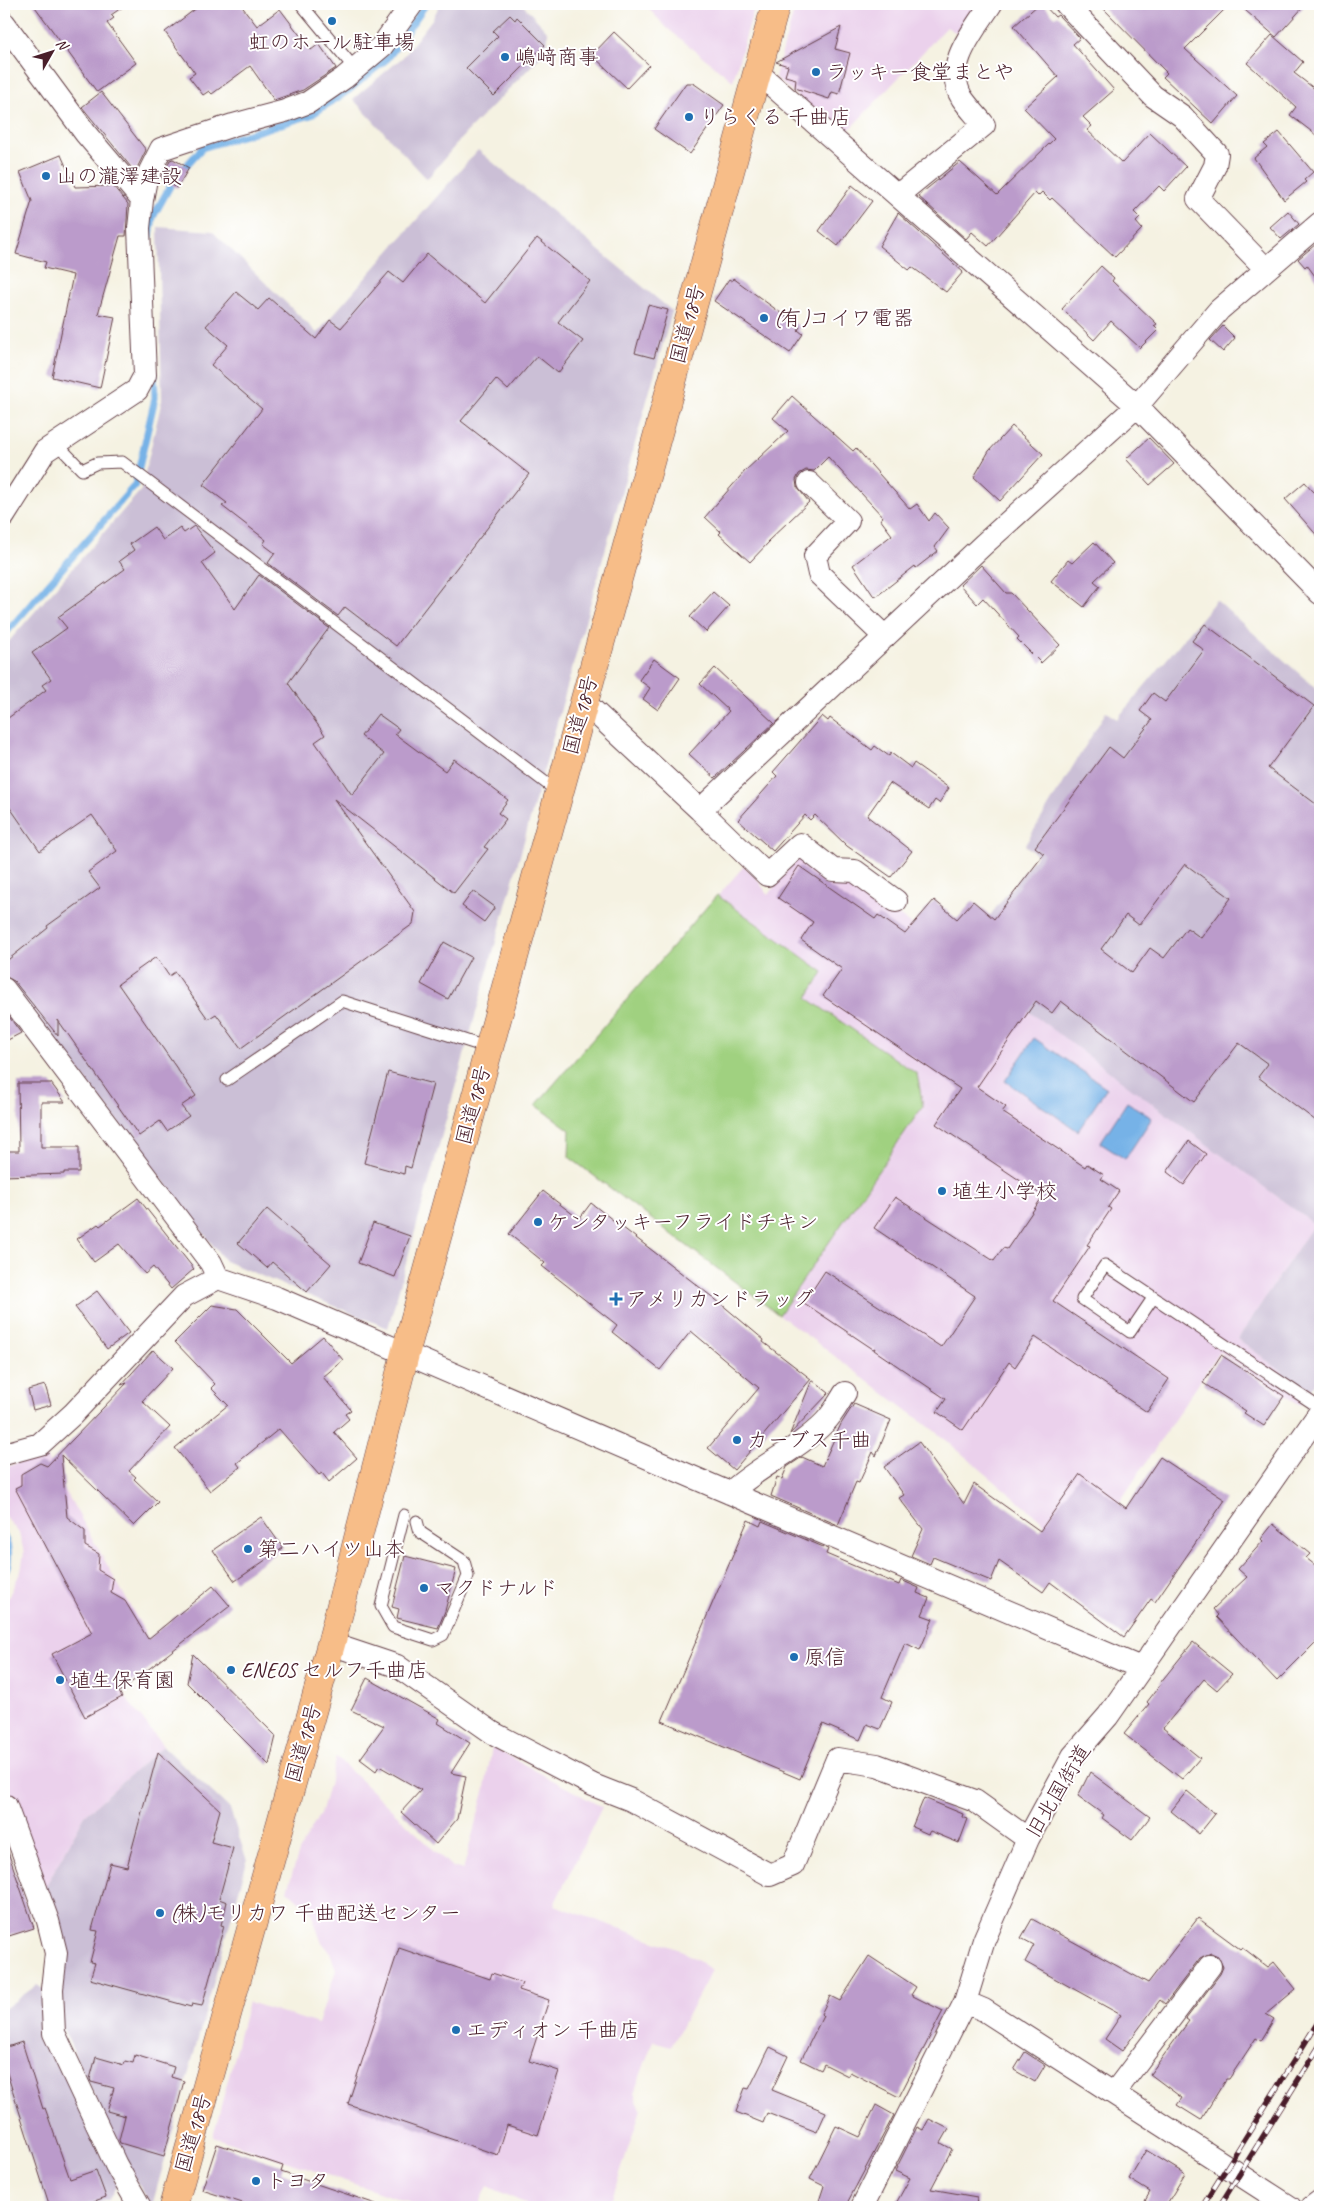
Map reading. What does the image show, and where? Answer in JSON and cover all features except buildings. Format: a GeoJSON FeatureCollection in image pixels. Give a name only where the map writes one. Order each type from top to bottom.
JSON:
{"type":"FeatureCollection","features":[{"type":"Feature","properties":{"kind":"highway","name":"国道18号"},"geometry":{"type":"LineString","coordinates":[[173,2207],[330,1644],[405,1354],[776,4]]}},
{"type":"Feature","properties":{"kind":"street"},"geometry":{"type":"LineString","coordinates":[[4,516],[45,451],[137,390],[145,375],[139,228],[146,179],[161,149],[232,124],[285,111],[309,102],[355,69],[382,46],[412,4]]}},
{"type":"Feature","properties":{"kind":"street"},"geometry":{"type":"LineString","coordinates":[[898,195],[984,124],[961,96],[955,68],[967,41],[991,4]]}},
{"type":"Feature","properties":{"kind":"street"},"geometry":{"type":"LineString","coordinates":[[1066,4],[1152,96],[1182,116],[1217,154],[1215,166],[1198,200],[1265,268]]}},
{"type":"Feature","properties":{"kind":"street"},"geometry":{"type":"LineString","coordinates":[[4,23],[86,134],[142,200]]}},
{"type":"Feature","properties":{"kind":"street"},"geometry":{"type":"LineString","coordinates":[[757,72],[1137,406],[1320,591]]}},
{"type":"Feature","properties":{"kind":"street"},"geometry":{"type":"LineString","coordinates":[[700,810],[984,544],[1137,406],[1219,310],[1265,268],[1320,224]]}},
{"type":"Feature","properties":{"kind":"street"},"geometry":{"type":"LineString","coordinates":[[809,483],[848,521],[815,556],[819,574],[885,637]]}},
{"type":"Feature","properties":{"kind":"street"},"geometry":{"type":"LineString","coordinates":[[584,701],[767,875],[800,844],[833,870],[855,871],[896,901]]}},
{"type":"Feature","properties":{"kind":"street"},"geometry":{"type":"LineString","coordinates":[[4,989],[211,1263],[218,1278],[277,1298],[1141,1668]]}},
{"type":"Feature","properties":{"kind":"street"},"geometry":{"type":"LineString","coordinates":[[4,1454],[40,1444],[73,1414],[184,1296],[218,1278]]}},
{"type":"Feature","properties":{"kind":"street"},"geometry":{"type":"LineString","coordinates":[[730,1493],[740,1483],[794,1448],[826,1421],[845,1393]]}},
{"type":"Feature","properties":{"kind":"street","name":"旧北国街道"},"geometry":{"type":"LineString","coordinates":[[862,2207],[965,2002],[984,1940],[1028,1839],[1073,1756],[1108,1716],[1320,1412]]}},
{"type":"Feature","properties":{"kind":"street"},"geometry":{"type":"LineString","coordinates":[[330,1644],[397,1666],[493,1733],[593,1785],[631,1800],[770,1875],[793,1865],[837,1759],[877,1765],[975,1801],[1028,1839]]}},
{"type":"Feature","properties":{"kind":"street"},"geometry":{"type":"LineString","coordinates":[[6,1806],[48,1921],[56,1953],[52,1988],[54,2033],[116,2165],[140,2207]]}},
{"type":"Feature","properties":{"kind":"street"},"geometry":{"type":"LineString","coordinates":[[1114,2093],[1210,1966]]}},
{"type":"Feature","properties":{"kind":"street"},"geometry":{"type":"LineString","coordinates":[[965,2002],[984,2010],[1290,2207]]}},
{"type":"Feature","properties":{"kind":"street"},"geometry":{"type":"LineString","coordinates":[[1312,2207],[1320,2201]]}},
{"type":"Feature","properties":{"kind":"lane"},"geometry":{"type":"LineString","coordinates":[[301,4],[355,69]]}},
{"type":"Feature","properties":{"kind":"lane"},"geometry":{"type":"LineString","coordinates":[[56,443],[82,470],[97,463],[122,462],[558,792]]}},
{"type":"Feature","properties":{"kind":"lane"},"geometry":{"type":"LineString","coordinates":[[226,1080],[342,1001],[489,1048]]}},
{"type":"Feature","properties":{"kind":"lane"},"geometry":{"type":"LineString","coordinates":[[1153,1298],[1130,1332],[1082,1300],[1104,1265],[1320,1408]]}},
{"type":"Feature","properties":{"kind":"lane"},"geometry":{"type":"LineString","coordinates":[[404,1515],[380,1606],[393,1627],[433,1640],[443,1635],[468,1576],[464,1561],[420,1532],[416,1521]]}},
{"type":"Feature","properties":{"kind":"shaded area"},"geometry":{"type":"Polygon","coordinates":[[[440,4],[522,4],[548,32],[547,50],[465,134],[427,179],[353,99],[403,57],[433,18],[440,4]]]}},
{"type":"Feature","properties":{"kind":"shaded area"},"geometry":{"type":"Polygon","coordinates":[[[646,4],[755,4],[733,81],[667,28],[646,4]]]}},
{"type":"Feature","properties":{"kind":"shaded area"},"geometry":{"type":"Polygon","coordinates":[[[796,4],[984,4],[963,37],[947,27],[843,136],[775,77],[796,4]]]}},
{"type":"Feature","properties":{"kind":"shaded area"},"geometry":{"type":"Polygon","coordinates":[[[478,150],[672,311],[388,1328],[225,1261],[4,974],[4,647],[141,490],[162,400],[158,227],[212,231],[317,333],[478,150]]]}},
{"type":"Feature","properties":{"kind":"shaded area"},"geometry":{"type":"Polygon","coordinates":[[[1216,600],[1320,692],[1320,1376],[1309,1392],[1238,1339],[1314,1224],[957,958],[1037,855],[1025,845],[1106,712],[1117,719],[1216,600]]]}},
{"type":"Feature","properties":{"kind":"shaded area","name":"埴生小学校"},"geometry":{"type":"Polygon","coordinates":[[[798,859],[810,863],[831,877],[855,883],[1314,1224],[1238,1339],[1309,1392],[1300,1405],[1219,1352],[1084,1556],[936,1432],[569,1157],[570,1130],[536,1105],[744,866],[755,876],[768,895],[798,859]]]}},
{"type":"Feature","properties":{"kind":"shaded area","name":"埴生保育園"},"geometry":{"type":"Polygon","coordinates":[[[44,1453],[145,1632],[107,1662],[127,1699],[163,1746],[85,1815],[43,1891],[12,1800],[4,1758],[4,1606],[21,1571],[24,1552],[19,1533],[4,1515],[4,1468],[44,1453]]]}},
{"type":"Feature","properties":{"kind":"shaded area"},"geometry":{"type":"Polygon","coordinates":[[[163,1746],[230,1809],[247,1861],[152,2206],[123,2160],[61,2024],[43,1891],[85,1815],[163,1746]]]}},
{"type":"Feature","properties":{"kind":"shaded area"},"geometry":{"type":"Polygon","coordinates":[[[492,1747],[602,1807],[554,1905],[683,1951],[712,1970],[671,2046],[653,2041],[634,2093],[641,2109],[609,2207],[525,2207],[526,2204],[488,2186],[478,2207],[423,2207],[213,2137],[248,2002],[318,2024],[336,1970],[330,1952],[321,1941],[311,1912],[287,1890],[299,1852],[323,1808],[336,1757],[452,1867],[463,1870],[485,1788],[492,1747]]]}},
{"type":"Feature","properties":{"kind":"shaded area"},"geometry":{"type":"Polygon","coordinates":[[[37,1985],[46,1991],[117,2185],[109,2199],[89,2207],[47,2207],[4,2078],[4,2009],[37,1985]]]}},
{"type":"Feature","properties":{"kind":"green space"},"geometry":{"type":"Polygon","coordinates":[[[717,895],[823,972],[807,998],[917,1074],[923,1106],[779,1315],[569,1157],[570,1130],[536,1105],[717,895]]]}},
{"type":"Feature","properties":{"kind":"water"},"geometry":{"type":"Polygon","coordinates":[[[1034,1038],[1107,1088],[1078,1131],[1005,1081],[1034,1038]]]}},
{"type":"Feature","properties":{"kind":"water"},"geometry":{"type":"Polygon","coordinates":[[[1127,1102],[1152,1118],[1125,1159],[1100,1143],[1127,1102]]]}},
{"type":"Feature","properties":{"kind":"waterway"},"geometry":{"type":"LineString","coordinates":[[150,236],[153,217],[174,179],[202,148],[311,115],[349,90],[388,58],[426,4]]}},
{"type":"Feature","properties":{"kind":"waterway"},"geometry":{"type":"LineString","coordinates":[[4,635],[135,485],[155,398],[154,374]]}},
{"type":"Feature","properties":{"kind":"waterway"},"geometry":{"type":"LineString","coordinates":[[4,1537],[8,1556],[4,1574]]}},
{"type":"Feature","properties":{"kind":"railway"},"geometry":{"type":"LineString","coordinates":[[1202,2207],[1320,2019]]}},
{"type":"Feature","properties":{"kind":"railway"},"geometry":{"type":"LineString","coordinates":[[1219,2207],[1320,2045]]}},
{"type":"Feature","properties":{"kind":"place","name":"虹のホール駐車場"},"geometry":{"type":"Point","coordinates":[332,21]}},
{"type":"Feature","properties":{"kind":"place","name":"嶋﨑商事"},"geometry":{"type":"Point","coordinates":[505,57]}},
{"type":"Feature","properties":{"kind":"place","name":"ラッキー食堂まとや"},"geometry":{"type":"Point","coordinates":[816,72]}},
{"type":"Feature","properties":{"kind":"place","name":"りらくる 千曲店"},"geometry":{"type":"Point","coordinates":[689,117]}},
{"type":"Feature","properties":{"kind":"place","name":"山の瀧澤建設"},"geometry":{"type":"Point","coordinates":[46,176]}},
{"type":"Feature","properties":{"kind":"place","name":"(有)コイワ電器"},"geometry":{"type":"Point","coordinates":[764,318]}},
{"type":"Feature","properties":{"kind":"place","name":"埴生小学校"},"geometry":{"type":"Point","coordinates":[942,1191]}},
{"type":"Feature","properties":{"kind":"place","name":"ケンタッキーフライドチキン"},"geometry":{"type":"Point","coordinates":[538,1222]}},
{"type":"Feature","properties":{"kind":"place","name":"アメリカンドラッグ"},"geometry":{"type":"Point","coordinates":[616,1299]}},
{"type":"Feature","properties":{"kind":"place","name":"カーブス千曲"},"geometry":{"type":"Point","coordinates":[737,1440]}},
{"type":"Feature","properties":{"kind":"place","name":"第二ハイツ山本"},"geometry":{"type":"Point","coordinates":[248,1549]}},
{"type":"Feature","properties":{"kind":"place","name":"マクドナルド"},"geometry":{"type":"Point","coordinates":[424,1588]}},
{"type":"Feature","properties":{"kind":"place","name":"原信"},"geometry":{"type":"Point","coordinates":[794,1657]}},
{"type":"Feature","properties":{"kind":"place","name":"ENEOS セルフ千曲店"},"geometry":{"type":"Point","coordinates":[231,1670]}},
{"type":"Feature","properties":{"kind":"place","name":"埴生保育園"},"geometry":{"type":"Point","coordinates":[60,1680]}},
{"type":"Feature","properties":{"kind":"place","name":"(株)モリカワ 千曲配送センター"},"geometry":{"type":"Point","coordinates":[160,1913]}},
{"type":"Feature","properties":{"kind":"place","name":"エディオン 千曲店"},"geometry":{"type":"Point","coordinates":[456,2030]}},
{"type":"Feature","properties":{"kind":"place","name":"トヨタ"},"geometry":{"type":"Point","coordinates":[256,2181]}}]}
